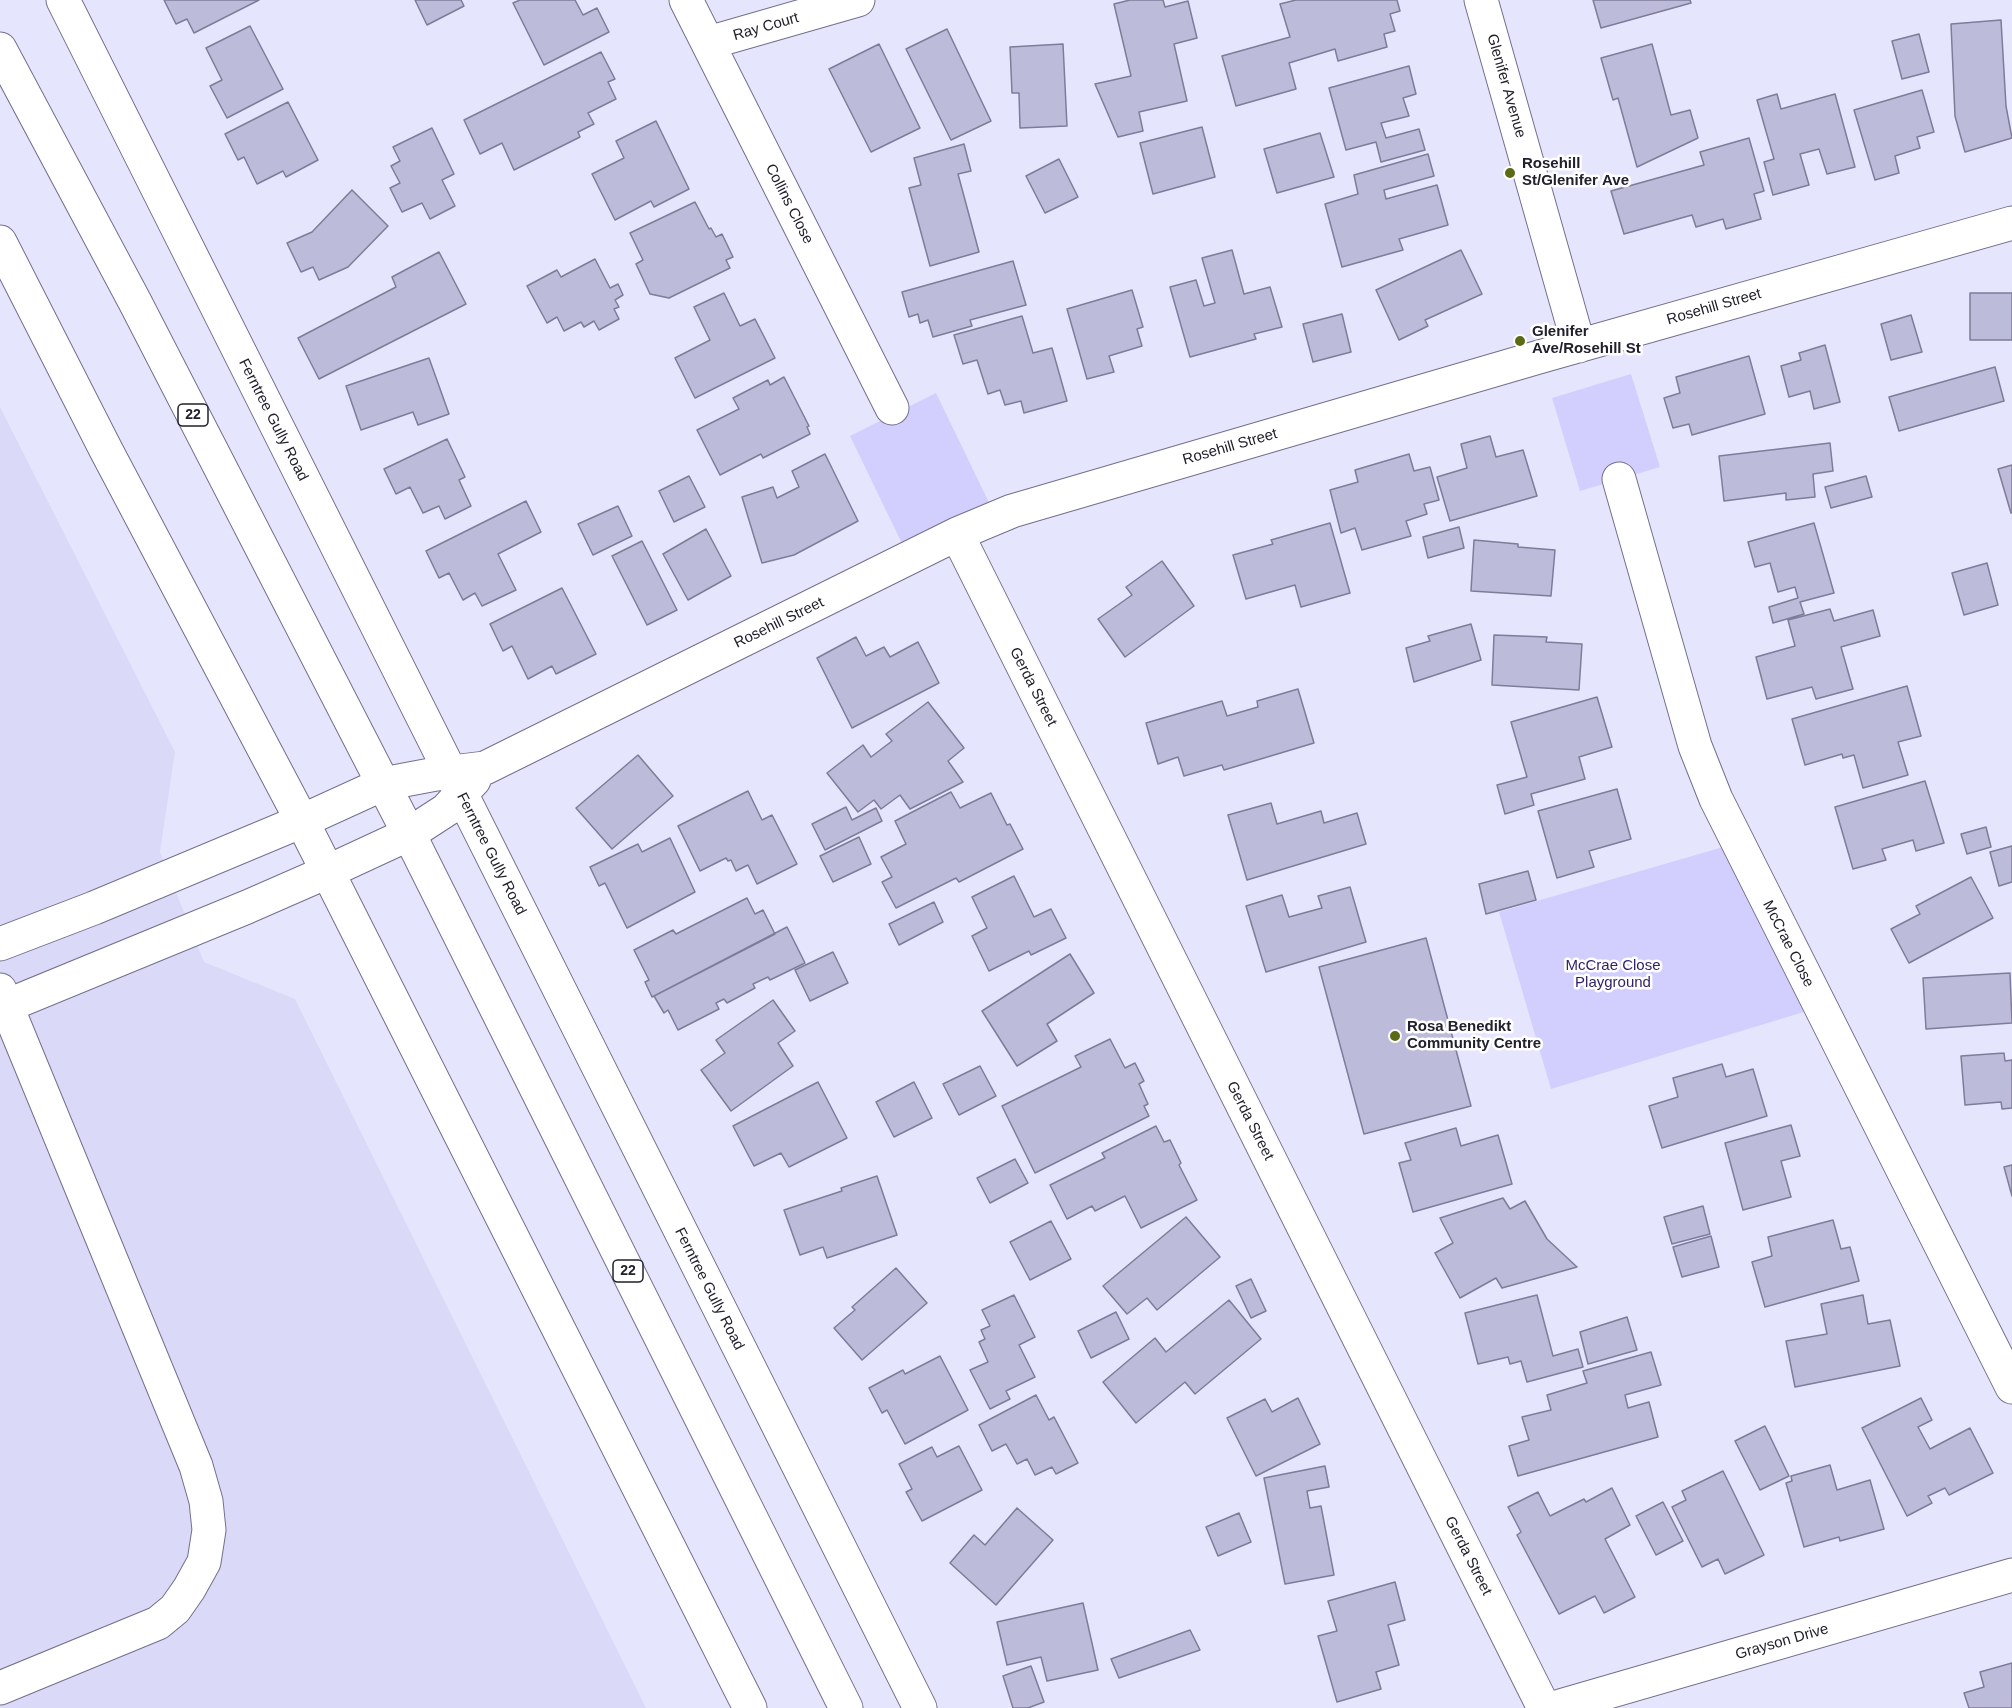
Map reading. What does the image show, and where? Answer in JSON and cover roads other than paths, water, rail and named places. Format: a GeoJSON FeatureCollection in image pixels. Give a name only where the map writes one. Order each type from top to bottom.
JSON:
{"type":"FeatureCollection","features":[{"type":"Feature","properties":{"kind":"street","name":"Ferntree Gully Road"},"geometry":{"type":"LineString","coordinates":[[63,0],[920,1708]]}},
{"type":"Feature","properties":{"kind":"street","name":"Collins Close"},"geometry":{"type":"LineString","coordinates":[[686,0],[892,408]]}},
{"type":"Feature","properties":{"kind":"street","name":"Ray Court"},"geometry":{"type":"LineString","coordinates":[[708,43],[858,0]]}},
{"type":"Feature","properties":{"kind":"street","name":"Glenifer Avenue"},"geometry":{"type":"LineString","coordinates":[[1481,0],[1580,346]]}},
{"type":"Feature","properties":{"kind":"street","name":"22"},"geometry":{"type":"LineString","coordinates":[[0,49],[135,302],[409,834],[846,1708]]}},
{"type":"Feature","properties":{"kind":"street","name":"Rosehill Street"},"geometry":{"type":"LineString","coordinates":[[0,944],[94,908],[383,784],[455,783],[957,534],[1012,511],[2012,223]]}},
{"type":"Feature","properties":{"kind":"street"},"geometry":{"type":"LineString","coordinates":[[0,242],[106,450],[302,820],[750,1708]]}},
{"type":"Feature","properties":{"kind":"street","name":"McCrae Close"},"geometry":{"type":"LineString","coordinates":[[1619,479],[1695,746],[1716,798],[2012,1387]]}},
{"type":"Feature","properties":{"kind":"street","name":"Gerda Street"},"geometry":{"type":"LineString","coordinates":[[957,534],[1544,1708]]}},
{"type":"Feature","properties":{"kind":"street"},"geometry":{"type":"LineString","coordinates":[[0,1688],[158,1623],[175,1609],[204,1562],[209,1530],[206,1501],[195,1466],[3,998],[248,907],[409,834],[446,810],[455,783]]}},
{"type":"Feature","properties":{"kind":"street","name":"Grayson Drive"},"geometry":{"type":"LineString","coordinates":[[1553,1708],[2012,1575]]}},
{"type":"Feature","properties":{"kind":"place","name":"Rosehill St/Glenifer Ave"},"geometry":{"type":"Point","coordinates":[1510,173]}},
{"type":"Feature","properties":{"kind":"place","name":"Glenifer Ave/Rosehill St"},"geometry":{"type":"Point","coordinates":[1520,341]}},
{"type":"Feature","properties":{"kind":"place","name":"Rosa Benedikt Community Centre"},"geometry":{"type":"Point","coordinates":[1395,1036]}},
{"type":"Feature","properties":{"kind":"park label","name":"McCrae Close Playground"},"geometry":{"type":"Point","coordinates":[1613,974]}}]}
